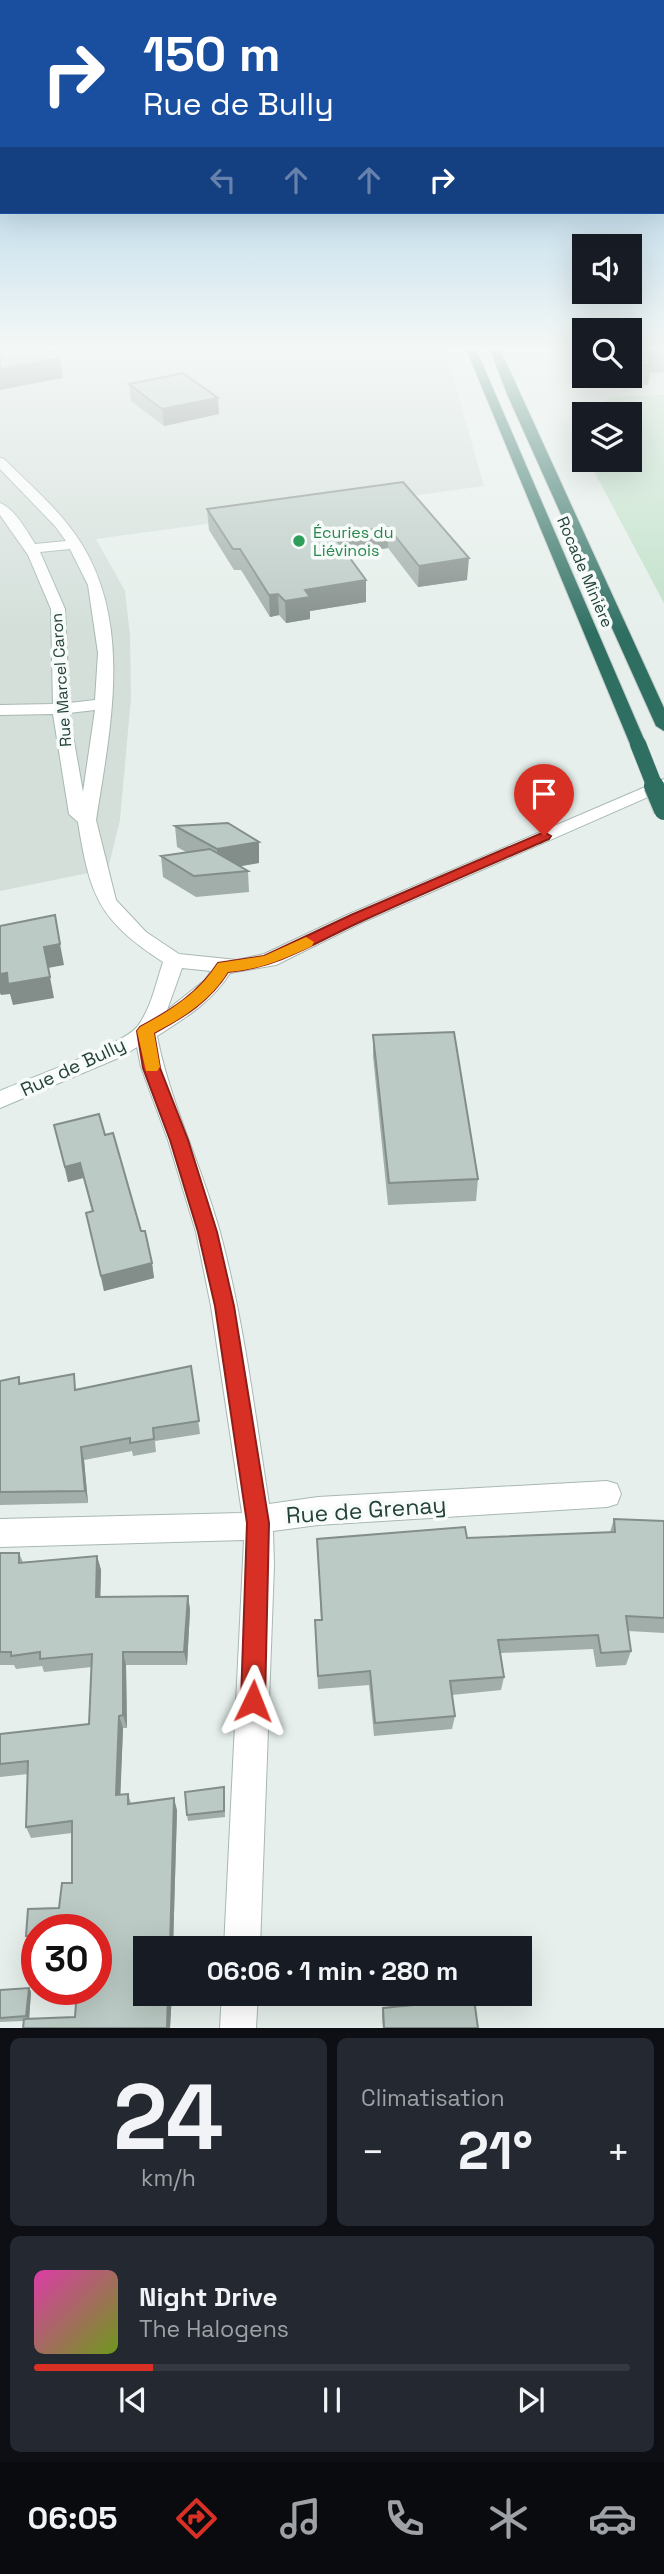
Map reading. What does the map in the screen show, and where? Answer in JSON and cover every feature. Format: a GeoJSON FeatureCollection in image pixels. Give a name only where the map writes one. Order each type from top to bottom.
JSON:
{"type":"FeatureCollection","features":[{"type":"Feature","properties":{"kind":"highway","name":"Rocade Minière"},"geometry":{"type":"LineString","coordinates":[[511,444],[664,810]]}},
{"type":"Feature","properties":{"kind":"highway","name":"Rocade Minière"},"geometry":{"type":"LineString","coordinates":[[536,444],[664,726]]}},
{"type":"Feature","properties":{"kind":"street","name":"Rue Marcel Caron"},"geometry":{"type":"LineString","coordinates":[[0,462],[60,523],[75,544],[95,585],[106,653],[104,704],[86,820],[106,900],[127,926],[174,960]]}},
{"type":"Feature","properties":{"kind":"street","name":"Rue Marcel Caron"},"geometry":{"type":"LineString","coordinates":[[0,507],[32,550],[51,587],[58,609],[64,743],[78,814],[86,820]]}},
{"type":"Feature","properties":{"kind":"street"},"geometry":{"type":"LineString","coordinates":[[32,550],[75,544]]}},
{"type":"Feature","properties":{"kind":"street"},"geometry":{"type":"LineString","coordinates":[[0,710],[47,710],[62,706],[104,704]]}},
{"type":"Feature","properties":{"kind":"street"},"geometry":{"type":"LineString","coordinates":[[174,960],[224,967],[269,960],[356,918],[664,784]]}},
{"type":"Feature","properties":{"kind":"street","name":"Rue de Bully"},"geometry":{"type":"LineString","coordinates":[[145,1031],[159,1006],[174,960]]}},
{"type":"Feature","properties":{"kind":"street","name":"Rue de Bully"},"geometry":{"type":"LineString","coordinates":[[0,1100],[115,1051],[183,1010],[212,985],[224,967]]}},
{"type":"Feature","properties":{"kind":"street"},"geometry":{"type":"LineString","coordinates":[[145,1031],[152,1068],[208,1232],[222,1293],[258,1523],[259,1564],[243,1936]]}},
{"type":"Feature","properties":{"kind":"street","name":"Rue de Grenay"},"geometry":{"type":"LineString","coordinates":[[0,1533],[237,1528],[279,1515],[318,1511],[607,1494]]}},
{"type":"Feature","properties":{"kind":"street"},"geometry":{"type":"LineString","coordinates":[[238,2028],[239,2006]]}},
{"type":"Feature","properties":{"kind":"shaded area"},"geometry":{"type":"Polygon","coordinates":[[[0,444],[472,444],[484,486],[96,539],[125,591],[130,635],[131,698],[120,820],[108,869],[0,891],[0,444]]]}},
{"type":"Feature","properties":{"kind":"green space"},"geometry":{"type":"Polygon","coordinates":[[[642,444],[664,444],[664,603],[594,472],[642,472],[642,444]]]}},
{"type":"Feature","properties":{"kind":"building"},"geometry":{"type":"Polygon","coordinates":[[[403,482],[469,558],[419,566],[388,527],[333,535],[366,580],[305,590],[310,597],[285,601],[278,594],[269,595],[240,549],[233,549],[207,509],[403,482]]]}},
{"type":"Feature","properties":{"kind":"building"},"geometry":{"type":"Polygon","coordinates":[[[228,823],[259,842],[217,849],[175,826],[228,823]]]}},
{"type":"Feature","properties":{"kind":"building"},"geometry":{"type":"Polygon","coordinates":[[[210,849],[248,871],[194,876],[161,856],[210,849]]]}},
{"type":"Feature","properties":{"kind":"building"},"geometry":{"type":"Polygon","coordinates":[[[55,915],[60,944],[44,947],[50,977],[8,984],[7,973],[0,974],[0,926],[55,915]]]}},
{"type":"Feature","properties":{"kind":"building"},"geometry":{"type":"Polygon","coordinates":[[[454,1032],[478,1179],[389,1183],[373,1035],[454,1032]]]}},
{"type":"Feature","properties":{"kind":"building"},"geometry":{"type":"Polygon","coordinates":[[[99,1114],[105,1135],[113,1133],[141,1231],[145,1231],[152,1263],[101,1276],[86,1213],[93,1211],[80,1163],[65,1167],[54,1125],[99,1114]]]}},
{"type":"Feature","properties":{"kind":"building"},"geometry":{"type":"Polygon","coordinates":[[[191,1366],[199,1421],[153,1428],[154,1439],[130,1443],[130,1438],[81,1447],[85,1491],[0,1492],[0,1381],[19,1377],[19,1384],[74,1374],[75,1390],[191,1366]]]}},
{"type":"Feature","properties":{"kind":"building"},"geometry":{"type":"Polygon","coordinates":[[[614,1519],[664,1521],[664,1618],[626,1616],[631,1651],[601,1653],[598,1635],[498,1640],[504,1677],[450,1681],[455,1716],[375,1723],[370,1671],[318,1676],[315,1620],[322,1620],[317,1539],[465,1527],[467,1538],[615,1532],[614,1519]]]}},
{"type":"Feature","properties":{"kind":"building"},"geometry":{"type":"Polygon","coordinates":[[[0,1553],[19,1553],[19,1563],[97,1556],[96,1597],[188,1596],[184,1652],[123,1652],[123,1715],[119,1716],[116,1795],[128,1794],[128,1804],[174,1798],[170,1936],[133,1936],[133,2006],[168,2006],[167,2028],[23,2028],[24,2019],[75,2017],[76,2005],[112,2005],[112,1914],[28,1914],[28,1909],[59,1908],[62,1883],[72,1883],[72,1821],[26,1827],[28,1761],[0,1764],[0,1734],[89,1724],[92,1654],[40,1659],[40,1652],[11,1656],[11,1652],[0,1652],[0,1553]]]}},
{"type":"Feature","properties":{"kind":"building"},"geometry":{"type":"Polygon","coordinates":[[[224,1787],[224,1811],[187,1815],[185,1792],[224,1787]]]}},
{"type":"Feature","properties":{"kind":"building"},"geometry":{"type":"Polygon","coordinates":[[[21,1989],[21,2005],[27,2005],[26,2016],[0,2018],[0,1990],[21,1989]]]}},
{"type":"Feature","properties":{"kind":"building"},"geometry":{"type":"Polygon","coordinates":[[[475,2006],[478,2028],[384,2028],[383,2008],[475,2006]]]}},
{"type":"Feature","properties":{"kind":"slow traffic"},"geometry":{"type":"LineString","coordinates":[[152,1067],[145,1031],[183,1010],[212,985],[224,967],[269,960],[306,942]]}},
{"type":"Feature","properties":{"kind":"place","name":"Écuries du Liévinois"},"geometry":{"type":"Point","coordinates":[299,541]}},
{"type":"Feature","properties":{"kind":"route"},"geometry":{"type":"LineString","coordinates":[[253,1701],[259,1564],[258,1523],[225,1306],[208,1232],[179,1140],[152,1068],[145,1031],[183,1010],[212,985],[224,967],[269,960],[356,918],[544,836]]}}]}
